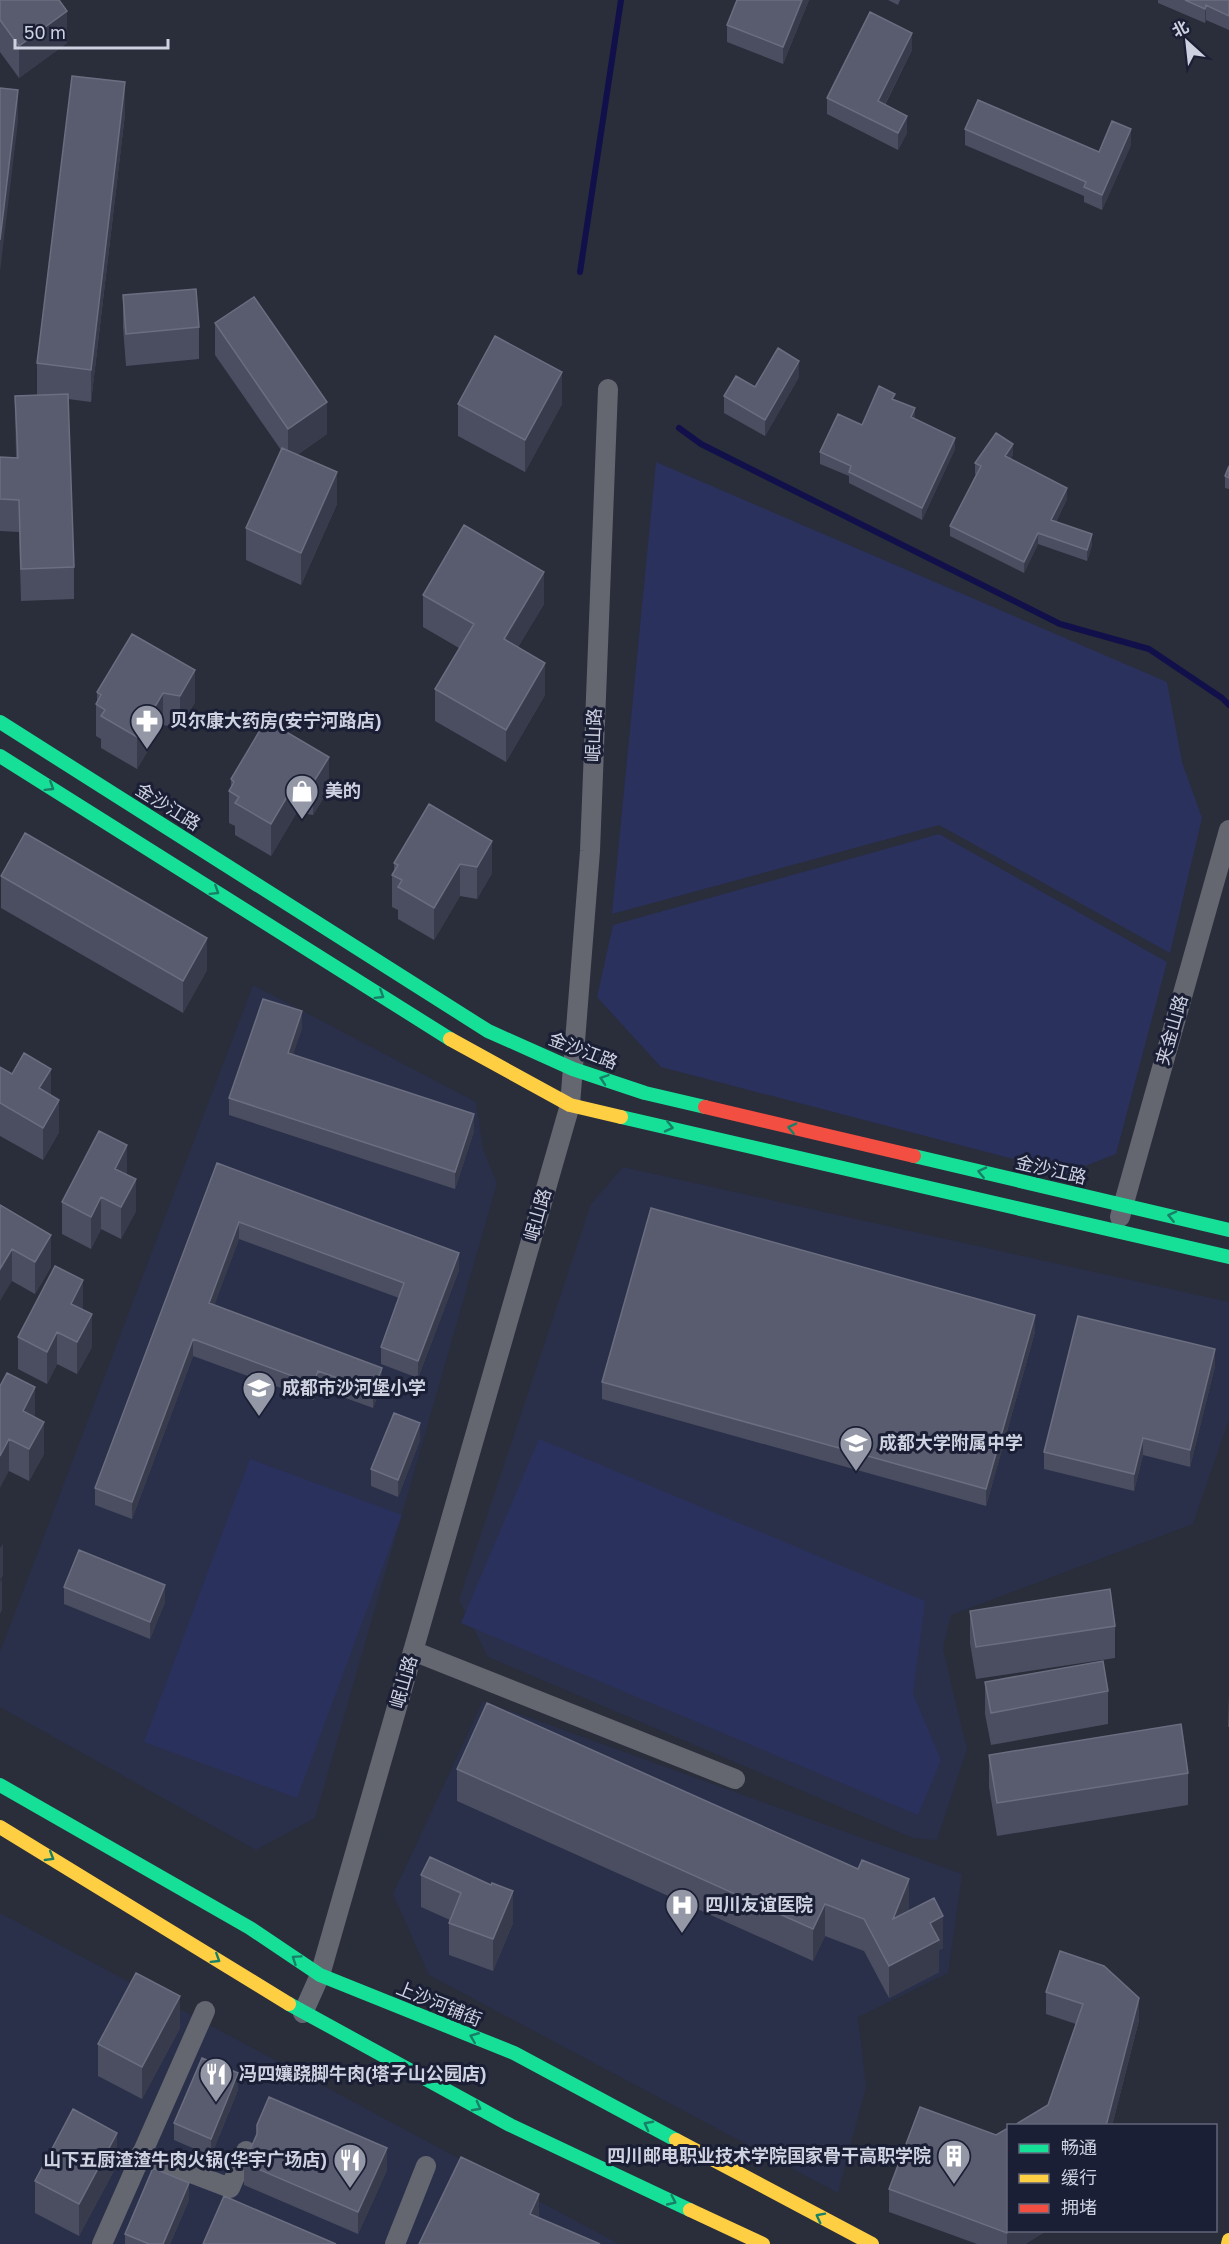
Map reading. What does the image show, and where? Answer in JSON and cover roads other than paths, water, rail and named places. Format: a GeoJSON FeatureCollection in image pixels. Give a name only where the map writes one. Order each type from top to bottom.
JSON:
{"type":"FeatureCollection","features":[{"type":"Feature","properties":{"kind":"street","name":"岷山路"},"geometry":{"type":"LineString","coordinates":[[303,2013],[320,1975],[570,1105],[590,851],[608,389]]}},
{"type":"Feature","properties":{"kind":"street","name":"金沙江路"},"geometry":{"type":"LineString","coordinates":[[0,722],[488,1031],[573,1069],[645,1094],[1229,1230]]}},
{"type":"Feature","properties":{"kind":"street"},"geometry":{"type":"LineString","coordinates":[[0,756],[458,1044],[570,1105],[1229,1257]]}},
{"type":"Feature","properties":{"kind":"street","name":"夹金山路"},"geometry":{"type":"LineString","coordinates":[[1116,1231],[1229,830]]}},
{"type":"Feature","properties":{"kind":"street"},"geometry":{"type":"LineString","coordinates":[[413,1651],[735,1779]]}},
{"type":"Feature","properties":{"kind":"street","name":"上沙河铺街"},"geometry":{"type":"LineString","coordinates":[[0,1785],[250,1928],[320,1975],[514,2053],[872,2244]]}},
{"type":"Feature","properties":{"kind":"street"},"geometry":{"type":"LineString","coordinates":[[0,1827],[303,2013],[510,2125],[763,2244]]}},
{"type":"Feature","properties":{"kind":"street"},"geometry":{"type":"LineString","coordinates":[[102,2244],[205,2011]]}},
{"type":"Feature","properties":{"kind":"street"},"geometry":{"type":"LineString","coordinates":[[141,2154],[230,2188],[246,2151]]}},
{"type":"Feature","properties":{"kind":"street"},"geometry":{"type":"LineString","coordinates":[[395,2244],[426,2166]]}},
{"type":"Feature","properties":{"kind":"waterway"},"geometry":{"type":"LineString","coordinates":[[580,272],[621,0]]}},
{"type":"Feature","properties":{"kind":"waterway"},"geometry":{"type":"LineString","coordinates":[[679,428],[701,444],[1060,624],[1149,649],[1229,705]]}},
{"type":"Feature","properties":{"kind":"place","name":"贝尔康大药房(安宁河路店)"},"geometry":{"type":"Point","coordinates":[147,750]}},
{"type":"Feature","properties":{"kind":"place","name":"美的"},"geometry":{"type":"Point","coordinates":[302,820]}},
{"type":"Feature","properties":{"kind":"place","name":"成都市沙河堡小学"},"geometry":{"type":"Point","coordinates":[259,1417]}},
{"type":"Feature","properties":{"kind":"place","name":"成都大学附属中学"},"geometry":{"type":"Point","coordinates":[856,1472]}},
{"type":"Feature","properties":{"kind":"place","name":"四川友谊医院"},"geometry":{"type":"Point","coordinates":[682,1934]}},
{"type":"Feature","properties":{"kind":"place","name":"冯四孃跷脚牛肉(塔子山公园店)"},"geometry":{"type":"Point","coordinates":[216,2103]}},
{"type":"Feature","properties":{"kind":"place","name":"四川邮电职业技术学院国家骨干高职学院"},"geometry":{"type":"Point","coordinates":[954,2185]}},
{"type":"Feature","properties":{"kind":"place","name":"山下五厨渣渣牛肉火锅(华宇广场店)"},"geometry":{"type":"Point","coordinates":[350,2189]}}]}
